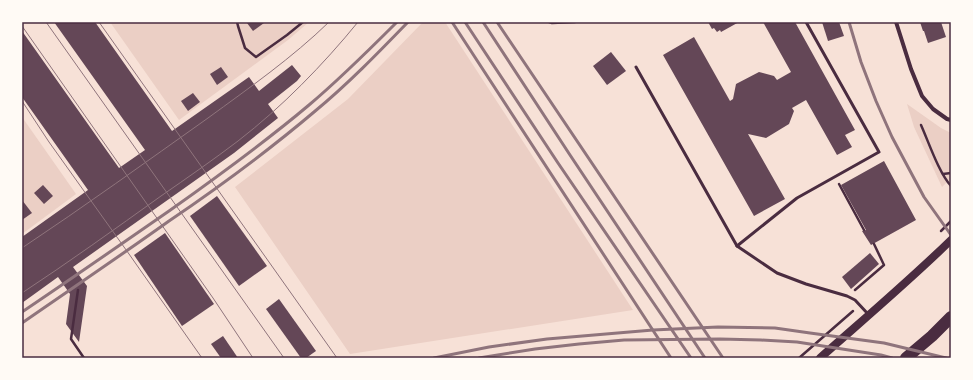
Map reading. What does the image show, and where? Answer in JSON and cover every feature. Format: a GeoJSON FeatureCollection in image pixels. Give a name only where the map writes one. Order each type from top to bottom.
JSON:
{"type":"FeatureCollection","features":[{"type":"Feature","properties":{"kind":"highway"},"geometry":{"type":"LineString","coordinates":[[906,358],[932,336],[951,317]]}},
{"type":"Feature","properties":{"kind":"main road"},"geometry":{"type":"LineString","coordinates":[[820,358],[951,240]]}},
{"type":"Feature","properties":{"kind":"street"},"geometry":{"type":"LineString","coordinates":[[896,22],[911,69],[922,96],[933,109],[947,119],[951,120]]}},
{"type":"Feature","properties":{"kind":"lane"},"geometry":{"type":"LineString","coordinates":[[737,246],[797,198],[878,152],[806,22]]}},
{"type":"Feature","properties":{"kind":"lane"},"geometry":{"type":"LineString","coordinates":[[636,67],[737,246],[777,273],[855,300],[869,315]]}},
{"type":"Feature","properties":{"kind":"path"},"geometry":{"type":"LineString","coordinates":[[237,22],[245,48],[256,57],[303,22]]}},
{"type":"Feature","properties":{"kind":"path"},"geometry":{"type":"LineString","coordinates":[[549,22],[575,22]]}},
{"type":"Feature","properties":{"kind":"path"},"geometry":{"type":"LineString","coordinates":[[922,125],[933,153],[947,182],[951,186]]}},
{"type":"Feature","properties":{"kind":"path"},"geometry":{"type":"LineString","coordinates":[[943,174],[951,173]]}},
{"type":"Feature","properties":{"kind":"path"},"geometry":{"type":"LineString","coordinates":[[835,177],[864,230]]}},
{"type":"Feature","properties":{"kind":"path"},"geometry":{"type":"LineString","coordinates":[[940,232],[951,221]]}},
{"type":"Feature","properties":{"kind":"path"},"geometry":{"type":"LineString","coordinates":[[847,296],[884,265],[874,244]]}},
{"type":"Feature","properties":{"kind":"path"},"geometry":{"type":"LineString","coordinates":[[78,290],[71,339],[84,358]]}},
{"type":"Feature","properties":{"kind":"path"},"geometry":{"type":"LineString","coordinates":[[799,358],[860,305]]}},
{"type":"Feature","properties":{"kind":"shaded area"},"geometry":{"type":"Polygon","coordinates":[[[110,22],[309,22],[288,40],[179,120],[110,22]]]}},
{"type":"Feature","properties":{"kind":"shaded area"},"geometry":{"type":"Polygon","coordinates":[[[423,22],[445,22],[633,310],[350,354],[235,187],[348,99],[423,22]]]}},
{"type":"Feature","properties":{"kind":"shaded area"},"geometry":{"type":"Polygon","coordinates":[[[907,104],[941,128],[951,133],[951,178],[942,187],[914,127],[907,104]]]}},
{"type":"Feature","properties":{"kind":"shaded area"},"geometry":{"type":"Polygon","coordinates":[[[22,117],[76,194],[22,234],[22,117]]]}},
{"type":"Feature","properties":{"kind":"building"},"geometry":{"type":"Polygon","coordinates":[[[54,22],[95,22],[172,131],[249,77],[259,91],[292,65],[301,76],[297,81],[268,104],[278,118],[234,153],[73,267],[87,286],[79,342],[66,324],[70,294],[58,277],[22,303],[22,237],[88,190],[22,97],[22,31],[119,168],[145,150],[54,22]]]}},
{"type":"Feature","properties":{"kind":"building"},"geometry":{"type":"Polygon","coordinates":[[[708,22],[739,22],[721,32],[720,30],[717,32],[714,28],[712,29],[708,22]]]}},
{"type":"Feature","properties":{"kind":"building"},"geometry":{"type":"Polygon","coordinates":[[[763,22],[795,22],[855,130],[845,135],[852,147],[837,155],[806,100],[792,108],[794,111],[789,124],[766,138],[748,134],[785,199],[754,216],[663,55],[694,37],[730,101],[733,99],[736,84],[759,72],[774,76],[777,80],[791,72],[763,22]]]}},
{"type":"Feature","properties":{"kind":"building"},"geometry":{"type":"Polygon","coordinates":[[[822,22],[839,22],[844,36],[828,41],[822,22]]]}},
{"type":"Feature","properties":{"kind":"building"},"geometry":{"type":"Polygon","coordinates":[[[920,22],[941,22],[946,37],[928,43],[920,22]]]}},
{"type":"Feature","properties":{"kind":"building"},"geometry":{"type":"Polygon","coordinates":[[[247,23],[264,23],[253,31],[247,23]]]}},
{"type":"Feature","properties":{"kind":"building"},"geometry":{"type":"Polygon","coordinates":[[[611,52],[626,71],[607,85],[593,66],[611,52]]]}},
{"type":"Feature","properties":{"kind":"building"},"geometry":{"type":"Polygon","coordinates":[[[221,67],[228,77],[217,85],[210,74],[221,67]]]}},
{"type":"Feature","properties":{"kind":"building"},"geometry":{"type":"Polygon","coordinates":[[[193,93],[200,102],[188,111],[181,101],[193,93]]]}},
{"type":"Feature","properties":{"kind":"building"},"geometry":{"type":"Polygon","coordinates":[[[884,161],[916,220],[871,245],[862,231],[866,230],[841,185],[884,161]]]}},
{"type":"Feature","properties":{"kind":"building"},"geometry":{"type":"Polygon","coordinates":[[[43,185],[53,196],[44,204],[34,193],[43,185]]]}},
{"type":"Feature","properties":{"kind":"building"},"geometry":{"type":"Polygon","coordinates":[[[217,196],[267,266],[239,286],[190,216],[217,196]]]}},
{"type":"Feature","properties":{"kind":"building"},"geometry":{"type":"Polygon","coordinates":[[[22,200],[32,213],[22,220],[22,200]]]}},
{"type":"Feature","properties":{"kind":"building"},"geometry":{"type":"Polygon","coordinates":[[[165,233],[214,304],[182,326],[134,255],[165,233]]]}},
{"type":"Feature","properties":{"kind":"building"},"geometry":{"type":"Polygon","coordinates":[[[870,253],[879,264],[851,289],[842,277],[870,253]]]}},
{"type":"Feature","properties":{"kind":"building"},"geometry":{"type":"Polygon","coordinates":[[[279,299],[316,351],[306,358],[301,358],[266,309],[279,299]]]}},
{"type":"Feature","properties":{"kind":"building"},"geometry":{"type":"Polygon","coordinates":[[[223,336],[238,358],[221,358],[211,344],[223,336]]]}},
{"type":"Feature","properties":{"kind":"tram line"},"geometry":{"type":"LineString","coordinates":[[46,22],[284,358]]}},
{"type":"Feature","properties":{"kind":"tram line"},"geometry":{"type":"LineString","coordinates":[[99,22],[337,358]]}},
{"type":"Feature","properties":{"kind":"tram line"},"geometry":{"type":"LineString","coordinates":[[22,248],[208,118],[285,60],[329,22]]}},
{"type":"Feature","properties":{"kind":"tram line"},"geometry":{"type":"LineString","coordinates":[[22,293],[238,141],[286,100],[331,54],[358,22]]}},
{"type":"Feature","properties":{"kind":"tram line"},"geometry":{"type":"LineString","coordinates":[[22,26],[213,298],[253,358]]}},
{"type":"Feature","properties":{"kind":"tram line"},"geometry":{"type":"LineString","coordinates":[[22,101],[49,142],[202,358]]}},
{"type":"Feature","properties":{"kind":"railway"},"geometry":{"type":"LineString","coordinates":[[22,312],[169,211],[258,146],[332,85],[397,22]]}},
{"type":"Feature","properties":{"kind":"railway"},"geometry":{"type":"LineString","coordinates":[[22,323],[114,260],[261,155],[327,101],[374,57],[408,22]]}},
{"type":"Feature","properties":{"kind":"railway"},"geometry":{"type":"LineString","coordinates":[[452,22],[671,358]]}},
{"type":"Feature","properties":{"kind":"railway"},"geometry":{"type":"LineString","coordinates":[[465,22],[558,163],[691,358]]}},
{"type":"Feature","properties":{"kind":"railway"},"geometry":{"type":"LineString","coordinates":[[483,22],[705,358]]}},
{"type":"Feature","properties":{"kind":"railway"},"geometry":{"type":"LineString","coordinates":[[497,22],[723,358]]}},
{"type":"Feature","properties":{"kind":"railway"},"geometry":{"type":"LineString","coordinates":[[849,22],[861,62],[892,137],[924,197],[951,235]]}},
{"type":"Feature","properties":{"kind":"railway"},"geometry":{"type":"LineString","coordinates":[[434,358],[489,347],[547,339],[653,330],[718,327],[775,328],[884,343],[946,358]]}},
{"type":"Feature","properties":{"kind":"railway"},"geometry":{"type":"LineString","coordinates":[[479,358],[535,349],[624,340],[720,339],[797,342],[892,358]]}}]}
